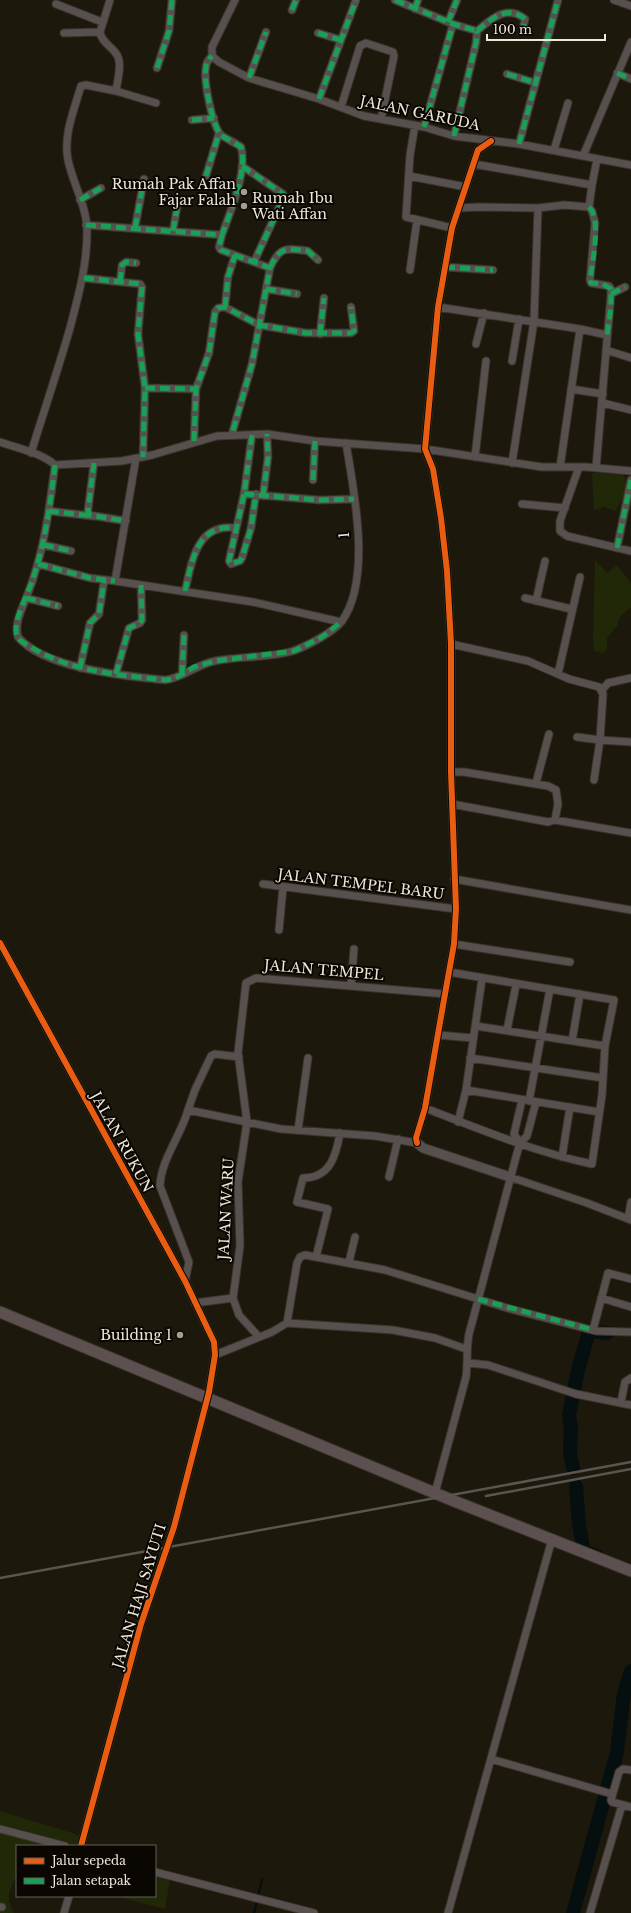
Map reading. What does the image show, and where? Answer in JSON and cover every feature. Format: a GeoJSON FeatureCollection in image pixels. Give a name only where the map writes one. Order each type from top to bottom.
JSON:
{"type":"FeatureCollection","features":[{"type":"Feature","properties":{"kind":"main road"},"geometry":{"type":"LineString","coordinates":[[0,1312],[207,1400],[268,1423],[435,1493],[631,1571]]}},
{"type":"Feature","properties":{"kind":"street"},"geometry":{"type":"LineString","coordinates":[[110,0],[100,32],[105,42],[118,56],[119,67],[116,91]]}},
{"type":"Feature","properties":{"kind":"street"},"geometry":{"type":"LineString","coordinates":[[157,68],[169,31],[172,0]]}},
{"type":"Feature","properties":{"kind":"street"},"geometry":{"type":"LineString","coordinates":[[292,10],[296,0]]}},
{"type":"Feature","properties":{"kind":"street"},"geometry":{"type":"LineString","coordinates":[[319,99],[356,0]]}},
{"type":"Feature","properties":{"kind":"street"},"geometry":{"type":"LineString","coordinates":[[395,0],[450,23],[477,31]]}},
{"type":"Feature","properties":{"kind":"street"},"geometry":{"type":"LineString","coordinates":[[415,8],[418,0]]}},
{"type":"Feature","properties":{"kind":"street"},"geometry":{"type":"LineString","coordinates":[[424,127],[457,0]]}},
{"type":"Feature","properties":{"kind":"street"},"geometry":{"type":"LineString","coordinates":[[519,144],[558,0]]}},
{"type":"Feature","properties":{"kind":"street"},"geometry":{"type":"LineString","coordinates":[[614,0],[631,6]]}},
{"type":"Feature","properties":{"kind":"street"},"geometry":{"type":"LineString","coordinates":[[206,176],[219,134],[206,89],[206,65],[212,56],[212,47],[232,1]]}},
{"type":"Feature","properties":{"kind":"street"},"geometry":{"type":"LineString","coordinates":[[56,4],[102,22]]}},
{"type":"Feature","properties":{"kind":"street"},"geometry":{"type":"LineString","coordinates":[[454,136],[476,43],[477,31],[493,18],[508,12],[514,13],[525,19],[523,28]]}},
{"type":"Feature","properties":{"kind":"street"},"geometry":{"type":"LineString","coordinates":[[64,33],[100,32]]}},
{"type":"Feature","properties":{"kind":"street"},"geometry":{"type":"LineString","coordinates":[[249,78],[266,32]]}},
{"type":"Feature","properties":{"kind":"street"},"geometry":{"type":"LineString","coordinates":[[318,33],[341,40]]}},
{"type":"Feature","properties":{"kind":"street"},"geometry":{"type":"LineString","coordinates":[[583,156],[631,42]]}},
{"type":"Feature","properties":{"kind":"street"},"geometry":{"type":"LineString","coordinates":[[341,107],[360,46],[366,43],[384,48],[393,52],[394,56],[381,119]]}},
{"type":"Feature","properties":{"kind":"street","name":"JALAN GARUDA"},"geometry":{"type":"LineString","coordinates":[[212,56],[249,78],[319,99],[364,116],[415,125],[470,139],[519,144],[597,160],[631,165]]}},
{"type":"Feature","properties":{"kind":"street"},"geometry":{"type":"LineString","coordinates":[[617,73],[631,79]]}},
{"type":"Feature","properties":{"kind":"street"},"geometry":{"type":"LineString","coordinates":[[507,74],[536,83]]}},
{"type":"Feature","properties":{"kind":"street"},"geometry":{"type":"LineString","coordinates":[[31,453],[59,365],[84,278],[88,232],[68,161],[66,147],[80,86],[86,85],[116,91],[156,103]]}},
{"type":"Feature","properties":{"kind":"street"},"geometry":{"type":"LineString","coordinates":[[554,150],[568,103]]}},
{"type":"Feature","properties":{"kind":"street"},"geometry":{"type":"LineString","coordinates":[[192,120],[214,118]]}},
{"type":"Feature","properties":{"kind":"street"},"geometry":{"type":"LineString","coordinates":[[415,125],[410,155],[406,217],[452,228]]}},
{"type":"Feature","properties":{"kind":"street"},"geometry":{"type":"LineString","coordinates":[[219,134],[241,147],[242,166],[222,235],[219,247],[220,250],[270,268]]}},
{"type":"Feature","properties":{"kind":"street"},"geometry":{"type":"LineString","coordinates":[[470,139],[478,150]]}},
{"type":"Feature","properties":{"kind":"street"},"geometry":{"type":"LineString","coordinates":[[417,1143],[416,1138],[425,1108],[454,944],[456,909],[451,772],[451,644],[447,571],[441,518],[433,469],[425,449],[438,307],[452,228],[478,150],[491,141]]}},
{"type":"Feature","properties":{"kind":"street"},"geometry":{"type":"LineString","coordinates":[[596,468],[603,403],[611,294],[611,288],[609,286],[591,283],[590,280],[595,222],[592,210],[589,207],[597,160]]}},
{"type":"Feature","properties":{"kind":"street"},"geometry":{"type":"LineString","coordinates":[[474,164],[592,185]]}},
{"type":"Feature","properties":{"kind":"street"},"geometry":{"type":"LineString","coordinates":[[242,166],[283,194],[282,200],[254,262]]}},
{"type":"Feature","properties":{"kind":"street"},"geometry":{"type":"LineString","coordinates":[[409,176],[466,187]]}},
{"type":"Feature","properties":{"kind":"street"},"geometry":{"type":"LineString","coordinates":[[135,228],[144,179]]}},
{"type":"Feature","properties":{"kind":"street"},"geometry":{"type":"LineString","coordinates":[[80,200],[101,188]]}},
{"type":"Feature","properties":{"kind":"street"},"geometry":{"type":"LineString","coordinates":[[459,208],[478,206],[538,208],[564,206],[589,207]]}},
{"type":"Feature","properties":{"kind":"street"},"geometry":{"type":"LineString","coordinates":[[173,231],[177,208]]}},
{"type":"Feature","properties":{"kind":"street"},"geometry":{"type":"LineString","coordinates":[[512,463],[534,320],[538,208]]}},
{"type":"Feature","properties":{"kind":"street"},"geometry":{"type":"LineString","coordinates":[[410,270],[418,220]]}},
{"type":"Feature","properties":{"kind":"street"},"geometry":{"type":"LineString","coordinates":[[86,225],[222,235]]}},
{"type":"Feature","properties":{"kind":"street"},"geometry":{"type":"LineString","coordinates":[[232,434],[252,364],[270,268],[276,254],[284,250],[308,251],[318,260]]}},
{"type":"Feature","properties":{"kind":"street"},"geometry":{"type":"LineString","coordinates":[[225,307],[228,277],[235,255]]}},
{"type":"Feature","properties":{"kind":"street"},"geometry":{"type":"LineString","coordinates":[[120,282],[122,265],[126,262],[136,263]]}},
{"type":"Feature","properties":{"kind":"street"},"geometry":{"type":"LineString","coordinates":[[445,267],[493,270]]}},
{"type":"Feature","properties":{"kind":"street"},"geometry":{"type":"LineString","coordinates":[[84,278],[140,284],[142,287],[138,334],[145,388],[139,458],[115,581]]}},
{"type":"Feature","properties":{"kind":"street"},"geometry":{"type":"LineString","coordinates":[[611,294],[625,287]]}},
{"type":"Feature","properties":{"kind":"street"},"geometry":{"type":"LineString","coordinates":[[266,289],[297,294]]}},
{"type":"Feature","properties":{"kind":"street"},"geometry":{"type":"LineString","coordinates":[[320,334],[324,298]]}},
{"type":"Feature","properties":{"kind":"street"},"geometry":{"type":"LineString","coordinates":[[194,441],[196,389],[209,353],[215,312],[218,308],[225,307],[259,324],[320,334],[351,333],[354,331],[351,307]]}},
{"type":"Feature","properties":{"kind":"street"},"geometry":{"type":"LineString","coordinates":[[438,307],[534,320],[607,335]]}},
{"type":"Feature","properties":{"kind":"street"},"geometry":{"type":"LineString","coordinates":[[476,344],[484,314]]}},
{"type":"Feature","properties":{"kind":"street"},"geometry":{"type":"LineString","coordinates":[[512,361],[519,319]]}},
{"type":"Feature","properties":{"kind":"street"},"geometry":{"type":"LineString","coordinates":[[560,467],[580,329]]}},
{"type":"Feature","properties":{"kind":"street"},"geometry":{"type":"LineString","coordinates":[[606,350],[631,358]]}},
{"type":"Feature","properties":{"kind":"street"},"geometry":{"type":"LineString","coordinates":[[475,457],[486,361]]}},
{"type":"Feature","properties":{"kind":"street"},"geometry":{"type":"LineString","coordinates":[[145,388],[196,389]]}},
{"type":"Feature","properties":{"kind":"street"},"geometry":{"type":"LineString","coordinates":[[571,389],[603,394]]}},
{"type":"Feature","properties":{"kind":"street"},"geometry":{"type":"LineString","coordinates":[[603,403],[631,410]]}},
{"type":"Feature","properties":{"kind":"street"},"geometry":{"type":"LineString","coordinates":[[0,442],[51,461],[55,465],[94,463],[139,458],[194,441],[232,434],[267,434],[315,441],[425,449],[542,467],[579,467],[631,471]]}},
{"type":"Feature","properties":{"kind":"street"},"geometry":{"type":"LineString","coordinates":[[252,435],[244,494],[229,561],[230,564],[240,561],[242,558],[251,528],[268,457],[267,434]]}},
{"type":"Feature","properties":{"kind":"street"},"geometry":{"type":"LineString","coordinates":[[314,480],[315,441]]}},
{"type":"Feature","properties":{"kind":"street","name":"1"},"geometry":{"type":"LineString","coordinates":[[341,622],[349,607],[358,573],[359,555],[354,499],[346,443]]}},
{"type":"Feature","properties":{"kind":"street"},"geometry":{"type":"LineString","coordinates":[[92,516],[88,510],[94,463]]}},
{"type":"Feature","properties":{"kind":"street"},"geometry":{"type":"LineString","coordinates":[[55,465],[44,545],[17,626],[18,637],[44,655],[80,668],[106,674],[165,680],[174,679],[194,667],[215,661],[294,651],[322,637],[341,622]]}},
{"type":"Feature","properties":{"kind":"street"},"geometry":{"type":"LineString","coordinates":[[579,467],[560,528],[563,534],[631,551]]}},
{"type":"Feature","properties":{"kind":"street"},"geometry":{"type":"LineString","coordinates":[[617,548],[631,480]]}},
{"type":"Feature","properties":{"kind":"street"},"geometry":{"type":"LineString","coordinates":[[244,494],[320,500],[354,499]]}},
{"type":"Feature","properties":{"kind":"street"},"geometry":{"type":"LineString","coordinates":[[522,504],[565,508]]}},
{"type":"Feature","properties":{"kind":"street"},"geometry":{"type":"LineString","coordinates":[[49,512],[126,521]]}},
{"type":"Feature","properties":{"kind":"street"},"geometry":{"type":"LineString","coordinates":[[185,591],[194,555],[200,541],[217,529],[226,527],[236,528]]}},
{"type":"Feature","properties":{"kind":"street"},"geometry":{"type":"LineString","coordinates":[[44,545],[71,551]]}},
{"type":"Feature","properties":{"kind":"street"},"geometry":{"type":"LineString","coordinates":[[536,601],[545,561]]}},
{"type":"Feature","properties":{"kind":"street"},"geometry":{"type":"LineString","coordinates":[[38,564],[60,571],[104,581],[115,581],[253,602],[341,622]]}},
{"type":"Feature","properties":{"kind":"street"},"geometry":{"type":"LineString","coordinates":[[558,674],[580,577]]}},
{"type":"Feature","properties":{"kind":"street"},"geometry":{"type":"LineString","coordinates":[[80,668],[90,623],[99,614],[104,581]]}},
{"type":"Feature","properties":{"kind":"street"},"geometry":{"type":"LineString","coordinates":[[116,674],[129,628],[140,623],[142,620],[141,585]]}},
{"type":"Feature","properties":{"kind":"street"},"geometry":{"type":"LineString","coordinates":[[26,598],[58,606]]}},
{"type":"Feature","properties":{"kind":"street"},"geometry":{"type":"LineString","coordinates":[[525,598],[572,609]]}},
{"type":"Feature","properties":{"kind":"street"},"geometry":{"type":"LineString","coordinates":[[182,675],[184,636]]}},
{"type":"Feature","properties":{"kind":"street"},"geometry":{"type":"LineString","coordinates":[[451,644],[528,661],[577,681],[594,685],[602,690]]}},
{"type":"Feature","properties":{"kind":"street"},"geometry":{"type":"LineString","coordinates":[[594,780],[600,740],[602,690],[608,683],[631,678]]}},
{"type":"Feature","properties":{"kind":"street"},"geometry":{"type":"LineString","coordinates":[[536,783],[549,734]]}},
{"type":"Feature","properties":{"kind":"street"},"geometry":{"type":"LineString","coordinates":[[577,737],[631,742]]}},
{"type":"Feature","properties":{"kind":"street"},"geometry":{"type":"LineString","coordinates":[[451,772],[536,783],[556,790],[558,804],[555,820]]}},
{"type":"Feature","properties":{"kind":"street"},"geometry":{"type":"LineString","coordinates":[[452,804],[548,822],[555,820],[631,833]]}},
{"type":"Feature","properties":{"kind":"street"},"geometry":{"type":"LineString","coordinates":[[454,879],[631,910]]}},
{"type":"Feature","properties":{"kind":"street","name":"JALAN TEMPEL BARU"},"geometry":{"type":"LineString","coordinates":[[263,884],[456,909]]}},
{"type":"Feature","properties":{"kind":"street"},"geometry":{"type":"LineString","coordinates":[[279,930],[283,886]]}},
{"type":"Feature","properties":{"kind":"street","name":"JALAN RUKUN"},"geometry":{"type":"LineString","coordinates":[[0,943],[185,1281],[211,1333],[214,1342],[215,1355]]}},
{"type":"Feature","properties":{"kind":"street"},"geometry":{"type":"LineString","coordinates":[[454,944],[570,962]]}},
{"type":"Feature","properties":{"kind":"street"},"geometry":{"type":"LineString","coordinates":[[351,985],[354,949]]}},
{"type":"Feature","properties":{"kind":"street"},"geometry":{"type":"LineString","coordinates":[[425,1108],[458,1122],[520,1143],[562,1157],[592,1164],[600,1112],[605,1046],[614,1000],[516,985],[449,972]]}},
{"type":"Feature","properties":{"kind":"street","name":"JALAN TEMPEL"},"geometry":{"type":"LineString","coordinates":[[247,1122],[239,1057],[245,990],[246,983],[250,979],[256,978],[351,985],[445,994]]}},
{"type":"Feature","properties":{"kind":"street"},"geometry":{"type":"LineString","coordinates":[[458,1122],[466,1090],[482,979]]}},
{"type":"Feature","properties":{"kind":"street"},"geometry":{"type":"LineString","coordinates":[[507,1030],[516,985]]}},
{"type":"Feature","properties":{"kind":"street"},"geometry":{"type":"LineString","coordinates":[[435,1493],[466,1377],[468,1363],[466,1349],[478,1299],[520,1143],[527,1136],[529,1101],[550,989]]}},
{"type":"Feature","properties":{"kind":"street"},"geometry":{"type":"LineString","coordinates":[[572,1041],[580,994]]}},
{"type":"Feature","properties":{"kind":"street"},"geometry":{"type":"LineString","coordinates":[[476,1026],[605,1046]]}},
{"type":"Feature","properties":{"kind":"street"},"geometry":{"type":"LineString","coordinates":[[438,1035],[474,1038]]}},
{"type":"Feature","properties":{"kind":"street"},"geometry":{"type":"LineString","coordinates":[[185,1281],[189,1262],[160,1186],[160,1173],[184,1124],[195,1090],[211,1056],[216,1054],[239,1057]]}},
{"type":"Feature","properties":{"kind":"street"},"geometry":{"type":"LineString","coordinates":[[298,1130],[308,1058]]}},
{"type":"Feature","properties":{"kind":"street"},"geometry":{"type":"LineString","coordinates":[[470,1058],[603,1078]]}},
{"type":"Feature","properties":{"kind":"street"},"geometry":{"type":"LineString","coordinates":[[466,1090],[600,1112]]}},
{"type":"Feature","properties":{"kind":"street"},"geometry":{"type":"LineString","coordinates":[[520,1143],[514,1134],[529,1101]]}},
{"type":"Feature","properties":{"kind":"street"},"geometry":{"type":"LineString","coordinates":[[562,1157],[570,1107]]}},
{"type":"Feature","properties":{"kind":"street"},"geometry":{"type":"LineString","coordinates":[[188,1110],[247,1122],[298,1130],[341,1133],[417,1143],[423,1148],[587,1203],[629,1219],[631,1202]]}},
{"type":"Feature","properties":{"kind":"street","name":"JALAN WARU"},"geometry":{"type":"LineString","coordinates":[[233,1298],[240,1246],[238,1182],[247,1122]]}},
{"type":"Feature","properties":{"kind":"street"},"geometry":{"type":"LineString","coordinates":[[316,1257],[328,1209],[297,1202],[303,1178],[310,1178],[322,1173],[334,1159],[341,1133]]}},
{"type":"Feature","properties":{"kind":"street"},"geometry":{"type":"LineString","coordinates":[[390,1177],[398,1140]]}},
{"type":"Feature","properties":{"kind":"street"},"geometry":{"type":"LineString","coordinates":[[349,1262],[355,1237]]}},
{"type":"Feature","properties":{"kind":"street"},"geometry":{"type":"LineString","coordinates":[[287,1323],[297,1263],[300,1257],[305,1255],[349,1262],[385,1270],[478,1299],[593,1330],[631,1332]]}},
{"type":"Feature","properties":{"kind":"street"},"geometry":{"type":"LineString","coordinates":[[593,1330],[608,1273],[631,1279]]}},
{"type":"Feature","properties":{"kind":"street"},"geometry":{"type":"LineString","coordinates":[[195,1303],[233,1298],[240,1315],[259,1337]]}},
{"type":"Feature","properties":{"kind":"street"},"geometry":{"type":"LineString","coordinates":[[601,1298],[631,1307]]}},
{"type":"Feature","properties":{"kind":"street"},"geometry":{"type":"LineString","coordinates":[[215,1355],[259,1337],[287,1323],[393,1330],[435,1338],[466,1349]]}},
{"type":"Feature","properties":{"kind":"street","name":"JALAN HAJI SAYUTI"},"geometry":{"type":"LineString","coordinates":[[82,1845],[141,1624],[174,1527],[207,1400],[215,1355]]}},
{"type":"Feature","properties":{"kind":"street"},"geometry":{"type":"LineString","coordinates":[[468,1363],[488,1365],[568,1392],[631,1405]]}},
{"type":"Feature","properties":{"kind":"street"},"geometry":{"type":"LineString","coordinates":[[621,1402],[625,1382],[631,1378]]}},
{"type":"Feature","properties":{"kind":"street"},"geometry":{"type":"LineString","coordinates":[[448,1913],[552,1539]]}},
{"type":"Feature","properties":{"kind":"street"},"geometry":{"type":"LineString","coordinates":[[491,1759],[609,1793]]}},
{"type":"Feature","properties":{"kind":"street"},"geometry":{"type":"LineString","coordinates":[[631,1770],[623,1769],[619,1772],[609,1793],[612,1802],[631,1807]]}},
{"type":"Feature","properties":{"kind":"street"},"geometry":{"type":"LineString","coordinates":[[590,1913],[622,1805]]}},
{"type":"Feature","properties":{"kind":"street"},"geometry":{"type":"LineString","coordinates":[[0,1829],[61,1845]]}},
{"type":"Feature","properties":{"kind":"street"},"geometry":{"type":"LineString","coordinates":[[156,1872],[250,1898],[314,1913]]}},
{"type":"Feature","properties":{"kind":"street"},"geometry":{"type":"LineString","coordinates":[[64,1913],[69,1897]]}},
{"type":"Feature","properties":{"kind":"green space"},"geometry":{"type":"Polygon","coordinates":[[[592,473],[623,474],[626,489],[621,502],[615,511],[604,507],[594,510],[592,473]]]}},
{"type":"Feature","properties":{"kind":"green space"},"geometry":{"type":"Polygon","coordinates":[[[595,560],[607,573],[617,565],[631,583],[631,607],[620,617],[617,626],[607,638],[607,648],[604,653],[594,651],[595,560]]]}},
{"type":"Feature","properties":{"kind":"green space"},"geometry":{"type":"Polygon","coordinates":[[[0,1811],[82,1836],[79,1845],[16,1845],[16,1876],[9,1893],[9,1903],[14,1913],[0,1913],[0,1811]]]}},
{"type":"Feature","properties":{"kind":"green space"},"geometry":{"type":"Polygon","coordinates":[[[156,1876],[170,1880],[165,1909],[120,1897],[156,1897],[156,1876]]]}},
{"type":"Feature","properties":{"kind":"waterway"},"geometry":{"type":"LineString","coordinates":[[573,1468],[570,1453],[571,1429],[569,1415],[578,1370],[589,1331],[607,1333]]}},
{"type":"Feature","properties":{"kind":"waterway"},"geometry":{"type":"LineString","coordinates":[[576,1486],[579,1525],[584,1552],[597,1556]]}},
{"type":"Feature","properties":{"kind":"waterway"},"geometry":{"type":"LineString","coordinates":[[573,1913],[617,1752],[624,1693],[631,1671]]}},
{"type":"Feature","properties":{"kind":"waterway"},"geometry":{"type":"LineString","coordinates":[[254,1913],[262,1880]]}},
{"type":"Feature","properties":{"kind":"railway"},"geometry":{"type":"LineString","coordinates":[[0,1578],[631,1462]]}},
{"type":"Feature","properties":{"kind":"railway"},"geometry":{"type":"LineString","coordinates":[[486,1496],[631,1469]]}},
{"type":"Feature","properties":{"kind":"marked path"},"geometry":{"type":"LineString","coordinates":[[157,68],[169,31],[172,0]]}},
{"type":"Feature","properties":{"kind":"marked path"},"geometry":{"type":"LineString","coordinates":[[292,10],[296,0]]}},
{"type":"Feature","properties":{"kind":"marked path"},"geometry":{"type":"LineString","coordinates":[[319,99],[356,0]]}},
{"type":"Feature","properties":{"kind":"marked path"},"geometry":{"type":"LineString","coordinates":[[395,0],[453,24],[477,31]]}},
{"type":"Feature","properties":{"kind":"marked path"},"geometry":{"type":"LineString","coordinates":[[415,9],[418,0]]}},
{"type":"Feature","properties":{"kind":"marked path"},"geometry":{"type":"LineString","coordinates":[[448,22],[457,0]]}},
{"type":"Feature","properties":{"kind":"marked path"},"geometry":{"type":"LineString","coordinates":[[519,144],[558,0]]}},
{"type":"Feature","properties":{"kind":"marked path"},"geometry":{"type":"LineString","coordinates":[[477,31],[494,18],[506,13],[512,13],[525,19],[523,28]]}},
{"type":"Feature","properties":{"kind":"marked path"},"geometry":{"type":"LineString","coordinates":[[424,127],[453,24]]}},
{"type":"Feature","properties":{"kind":"marked path"},"geometry":{"type":"LineString","coordinates":[[454,136],[476,43],[477,31]]}},
{"type":"Feature","properties":{"kind":"marked path"},"geometry":{"type":"LineString","coordinates":[[249,78],[266,32]]}},
{"type":"Feature","properties":{"kind":"marked path"},"geometry":{"type":"LineString","coordinates":[[318,33],[341,40]]}},
{"type":"Feature","properties":{"kind":"marked path"},"geometry":{"type":"LineString","coordinates":[[86,225],[222,235],[237,191],[243,157],[241,147],[221,135],[214,121],[207,91],[205,73],[207,64],[212,56]]}},
{"type":"Feature","properties":{"kind":"marked path"},"geometry":{"type":"LineString","coordinates":[[617,73],[631,79]]}},
{"type":"Feature","properties":{"kind":"marked path"},"geometry":{"type":"LineString","coordinates":[[507,74],[536,83]]}},
{"type":"Feature","properties":{"kind":"marked path"},"geometry":{"type":"LineString","coordinates":[[192,120],[214,118]]}},
{"type":"Feature","properties":{"kind":"marked path"},"geometry":{"type":"LineString","coordinates":[[206,176],[219,133]]}},
{"type":"Feature","properties":{"kind":"marked path"},"geometry":{"type":"LineString","coordinates":[[242,166],[283,194],[282,201],[254,262]]}},
{"type":"Feature","properties":{"kind":"marked path"},"geometry":{"type":"LineString","coordinates":[[135,228],[144,179]]}},
{"type":"Feature","properties":{"kind":"marked path"},"geometry":{"type":"LineString","coordinates":[[80,200],[101,188]]}},
{"type":"Feature","properties":{"kind":"marked path"},"geometry":{"type":"LineString","coordinates":[[589,207],[593,213],[596,231],[590,280],[591,283],[603,284],[611,289],[611,307],[607,335]]}},
{"type":"Feature","properties":{"kind":"marked path"},"geometry":{"type":"LineString","coordinates":[[173,231],[177,208]]}},
{"type":"Feature","properties":{"kind":"marked path"},"geometry":{"type":"LineString","coordinates":[[222,235],[219,247],[221,250],[270,268],[252,364],[232,434]]}},
{"type":"Feature","properties":{"kind":"marked path"},"geometry":{"type":"LineString","coordinates":[[270,268],[277,256],[284,250],[289,249],[308,251],[318,260]]}},
{"type":"Feature","properties":{"kind":"marked path"},"geometry":{"type":"LineString","coordinates":[[225,307],[228,277],[235,255]]}},
{"type":"Feature","properties":{"kind":"marked path"},"geometry":{"type":"LineString","coordinates":[[120,282],[122,265],[126,262],[136,263]]}},
{"type":"Feature","properties":{"kind":"marked path"},"geometry":{"type":"LineString","coordinates":[[445,267],[493,270]]}},
{"type":"Feature","properties":{"kind":"marked path"},"geometry":{"type":"LineString","coordinates":[[84,278],[140,284],[142,287],[138,334],[145,388],[143,457]]}},
{"type":"Feature","properties":{"kind":"marked path"},"geometry":{"type":"LineString","coordinates":[[611,294],[625,287]]}},
{"type":"Feature","properties":{"kind":"marked path"},"geometry":{"type":"LineString","coordinates":[[266,289],[297,294]]}},
{"type":"Feature","properties":{"kind":"marked path"},"geometry":{"type":"LineString","coordinates":[[320,334],[324,298]]}},
{"type":"Feature","properties":{"kind":"marked path"},"geometry":{"type":"LineString","coordinates":[[145,388],[196,389],[209,353],[215,312],[218,308],[225,307],[259,325],[306,333],[351,333],[354,331],[351,307]]}},
{"type":"Feature","properties":{"kind":"marked path"},"geometry":{"type":"LineString","coordinates":[[194,441],[196,389]]}},
{"type":"Feature","properties":{"kind":"marked path"},"geometry":{"type":"LineString","coordinates":[[263,496],[268,457],[267,434]]}},
{"type":"Feature","properties":{"kind":"marked path"},"geometry":{"type":"LineString","coordinates":[[252,435],[244,494],[229,561],[231,564],[240,561],[242,558],[251,528],[256,494]]}},
{"type":"Feature","properties":{"kind":"marked path"},"geometry":{"type":"LineString","coordinates":[[313,480],[315,441]]}},
{"type":"Feature","properties":{"kind":"marked path"},"geometry":{"type":"LineString","coordinates":[[94,463],[88,510],[89,515],[126,521]]}},
{"type":"Feature","properties":{"kind":"marked path"},"geometry":{"type":"LineString","coordinates":[[55,465],[49,510],[40,555],[31,584],[18,617],[16,631],[18,638],[31,647],[62,662],[79,667],[113,674],[165,680],[174,679],[194,667],[215,661],[294,651],[322,637],[341,622]]}},
{"type":"Feature","properties":{"kind":"marked path"},"geometry":{"type":"LineString","coordinates":[[617,548],[631,480]]}},
{"type":"Feature","properties":{"kind":"marked path"},"geometry":{"type":"LineString","coordinates":[[244,494],[320,500],[354,499]]}},
{"type":"Feature","properties":{"kind":"marked path"},"geometry":{"type":"LineString","coordinates":[[49,511],[92,516]]}},
{"type":"Feature","properties":{"kind":"marked path"},"geometry":{"type":"LineString","coordinates":[[185,591],[190,568],[198,547],[204,538],[212,532],[223,528],[236,528]]}},
{"type":"Feature","properties":{"kind":"marked path"},"geometry":{"type":"LineString","coordinates":[[44,545],[71,551]]}},
{"type":"Feature","properties":{"kind":"marked path"},"geometry":{"type":"LineString","coordinates":[[38,564],[90,578],[115,581]]}},
{"type":"Feature","properties":{"kind":"marked path"},"geometry":{"type":"LineString","coordinates":[[80,668],[90,623],[99,614],[104,581]]}},
{"type":"Feature","properties":{"kind":"marked path"},"geometry":{"type":"LineString","coordinates":[[116,674],[129,628],[140,623],[142,620],[141,585]]}},
{"type":"Feature","properties":{"kind":"marked path"},"geometry":{"type":"LineString","coordinates":[[26,598],[58,606]]}},
{"type":"Feature","properties":{"kind":"marked path"},"geometry":{"type":"LineString","coordinates":[[182,675],[184,635]]}},
{"type":"Feature","properties":{"kind":"marked path"},"geometry":{"type":"LineString","coordinates":[[478,1299],[593,1330]]}},
{"type":"Feature","properties":{"kind":"cycle path"},"geometry":{"type":"LineString","coordinates":[[417,1143],[416,1138],[425,1108],[454,944],[456,909],[451,772],[451,644],[447,571],[441,518],[433,469],[425,449],[438,307],[452,228],[478,150],[491,141]]}},
{"type":"Feature","properties":{"kind":"cycle path"},"geometry":{"type":"LineString","coordinates":[[0,943],[185,1281],[214,1342],[215,1355],[209,1392],[174,1527],[141,1624],[81,1845]]}},
{"type":"Feature","properties":{"kind":"place","name":"Rumah Pak Affan Fajar Falah"},"geometry":{"type":"Point","coordinates":[244,192]}},
{"type":"Feature","properties":{"kind":"place","name":"Rumah Ibu Wati Affan"},"geometry":{"type":"Point","coordinates":[244,206]}},
{"type":"Feature","properties":{"kind":"place","name":"Building 1"},"geometry":{"type":"Point","coordinates":[180,1335]}}]}
